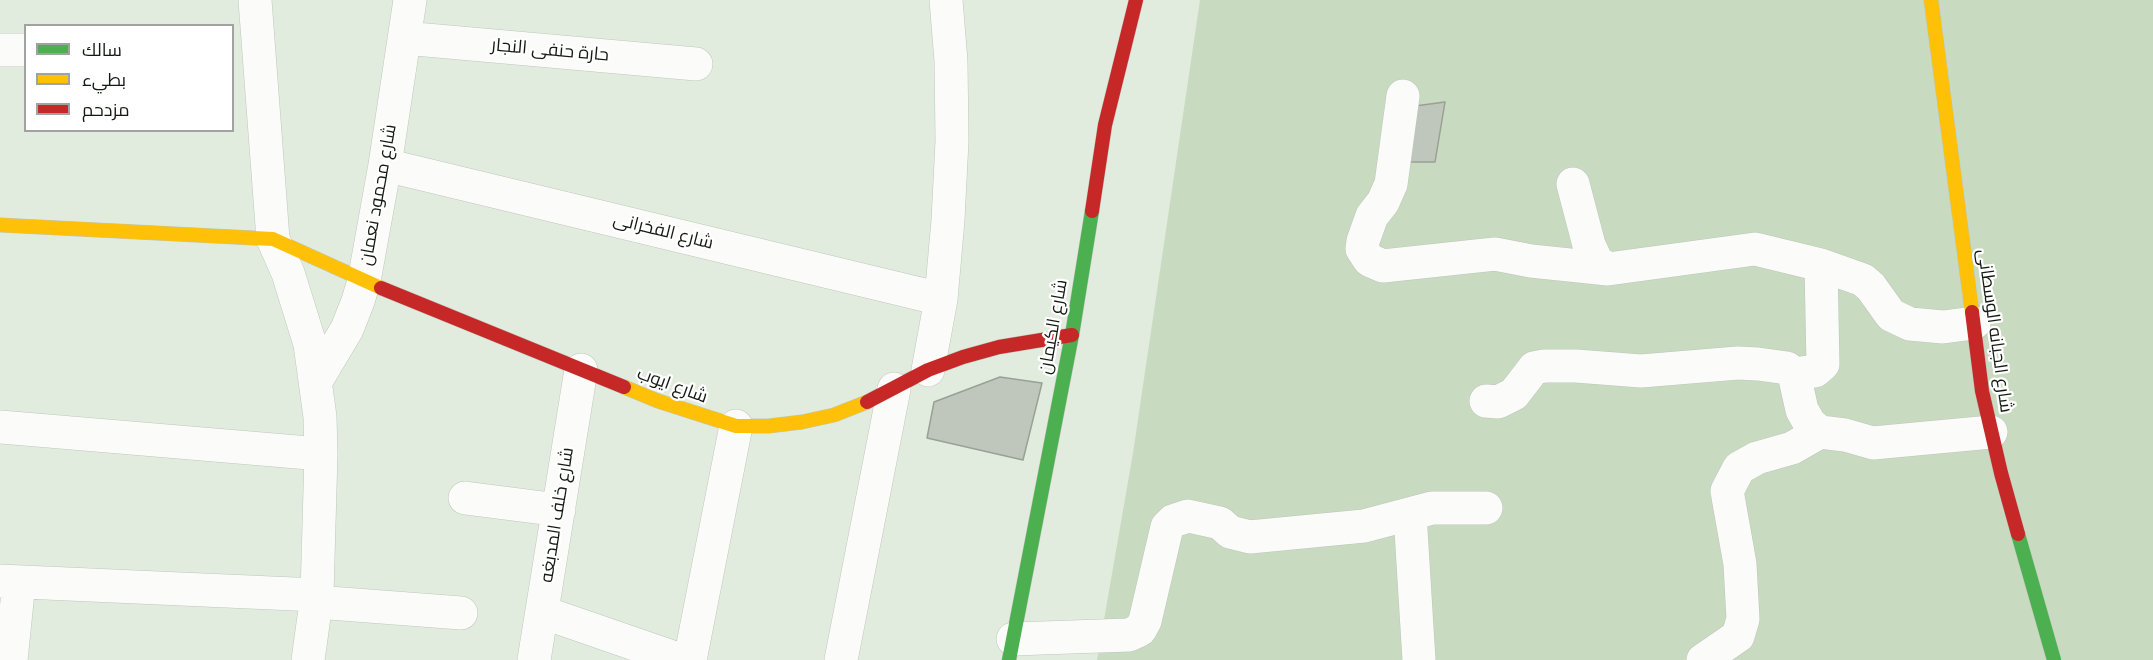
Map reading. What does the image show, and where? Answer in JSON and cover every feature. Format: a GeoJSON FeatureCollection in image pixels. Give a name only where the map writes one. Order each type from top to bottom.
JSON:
{"type":"FeatureCollection","features":[{"type":"Feature","properties":{"kind":"street"},"geometry":{"type":"LineString","coordinates":[[255,0],[245,47],[273,239],[300,308],[310,344],[316,381],[321,454],[316,598],[308,660]]}},
{"type":"Feature","properties":{"kind":"street","name":"شارع محمود نعمان"},"geometry":{"type":"LineString","coordinates":[[316,381],[347,329],[364,281],[385,165],[410,0]]}},
{"type":"Feature","properties":{"kind":"street"},"geometry":{"type":"LineString","coordinates":[[928,370],[941,299],[952,141],[951,61],[946,0]]}},
{"type":"Feature","properties":{"kind":"street","name":"شارع الكيمان"},"geometry":{"type":"LineString","coordinates":[[1011,649],[1072,335],[1105,125],[1114,80],[1136,0]]}},
{"type":"Feature","properties":{"kind":"street","name":"شارع الجبانه الوسطانى"},"geometry":{"type":"LineString","coordinates":[[1931,0],[1983,391],[1991,432],[2054,660]]}},
{"type":"Feature","properties":{"kind":"street","name":"حارة حنفى النجار"},"geometry":{"type":"LineString","coordinates":[[404,38],[696,64]]}},
{"type":"Feature","properties":{"kind":"street"},"geometry":{"type":"LineString","coordinates":[[0,50],[24,50]]}},
{"type":"Feature","properties":{"kind":"street"},"geometry":{"type":"LineString","coordinates":[[1403,96],[1391,184],[1383,202],[1372,216],[1362,249],[1369,260],[1383,266],[1495,254],[1531,261],[1608,269],[1755,249],[1821,265],[1863,280],[1871,287],[1891,315],[1910,324],[1943,327],[1974,323]]}},
{"type":"Feature","properties":{"kind":"street","name":"شارع الفخرانى"},"geometry":{"type":"LineString","coordinates":[[385,165],[941,299]]}},
{"type":"Feature","properties":{"kind":"street"},"geometry":{"type":"LineString","coordinates":[[1573,184],[1589,245],[1597,262],[1608,269]]}},
{"type":"Feature","properties":{"kind":"street"},"geometry":{"type":"LineString","coordinates":[[0,225],[273,239]]}},
{"type":"Feature","properties":{"kind":"street","name":"شارع ايوب"},"geometry":{"type":"LineString","coordinates":[[273,239],[364,281],[658,402],[736,426],[769,426],[834,415],[865,403],[928,370],[999,347],[1072,335]]}},
{"type":"Feature","properties":{"kind":"street"},"geometry":{"type":"LineString","coordinates":[[1794,374],[1815,371],[1823,364],[1821,265]]}},
{"type":"Feature","properties":{"kind":"street"},"geometry":{"type":"LineString","coordinates":[[1486,401],[1498,402],[1514,394],[1534,368],[1544,366],[1641,371],[1738,363],[1788,368],[1794,374],[1802,410],[1810,424],[1820,432],[1845,435],[1874,443],[1991,432]]}},
{"type":"Feature","properties":{"kind":"street","name":"شارع خلف المدبغه"},"geometry":{"type":"LineString","coordinates":[[534,660],[581,370]]}},
{"type":"Feature","properties":{"kind":"street"},"geometry":{"type":"LineString","coordinates":[[841,660],[894,389]]}},
{"type":"Feature","properties":{"kind":"street"},"geometry":{"type":"LineString","coordinates":[[690,660],[736,426]]}},
{"type":"Feature","properties":{"kind":"street"},"geometry":{"type":"LineString","coordinates":[[0,427],[321,454]]}},
{"type":"Feature","properties":{"kind":"street"},"geometry":{"type":"LineString","coordinates":[[1703,660],[1738,636],[1743,619],[1740,564],[1727,491],[1739,468],[1757,458],[1792,448],[1820,432]]}},
{"type":"Feature","properties":{"kind":"street"},"geometry":{"type":"LineString","coordinates":[[465,498],[559,510]]}},
{"type":"Feature","properties":{"kind":"street"},"geometry":{"type":"LineString","coordinates":[[1011,649],[1129,635],[1140,630],[1145,621],[1167,527],[1173,521],[1188,516],[1220,523],[1230,532],[1250,537],[1364,526],[1432,508],[1486,508]]}},
{"type":"Feature","properties":{"kind":"street"},"geometry":{"type":"LineString","coordinates":[[1410,514],[1419,660]]}},
{"type":"Feature","properties":{"kind":"street"},"geometry":{"type":"LineString","coordinates":[[11,660],[9,582],[316,598],[461,613]]}},
{"type":"Feature","properties":{"kind":"street"},"geometry":{"type":"LineString","coordinates":[[542,612],[681,660]]}},
{"type":"Feature","properties":{"kind":"green space"},"geometry":{"type":"Polygon","coordinates":[[[1200,0],[2153,0],[2153,660],[1097,660],[1133,453],[1200,0]]]}},
{"type":"Feature","properties":{"kind":"building"},"geometry":{"type":"Polygon","coordinates":[[[1445,102],[1435,162],[1410,162],[1415,106],[1445,102]]]}},
{"type":"Feature","properties":{"kind":"building"},"geometry":{"type":"Polygon","coordinates":[[[1000,377],[1042,383],[1023,460],[927,438],[934,402],[1000,377]]]}},
{"type":"Feature","properties":{"kind":"traffic: fast"},"geometry":{"type":"LineString","coordinates":[[1009,660],[1072,335],[1092,211]]}},
{"type":"Feature","properties":{"kind":"traffic: fast"},"geometry":{"type":"LineString","coordinates":[[2018,534],[2054,660]]}},
{"type":"Feature","properties":{"kind":"traffic: slow"},"geometry":{"type":"LineString","coordinates":[[1931,0],[1972,312]]}},
{"type":"Feature","properties":{"kind":"traffic: slow"},"geometry":{"type":"LineString","coordinates":[[0,225],[273,239],[381,288]]}},
{"type":"Feature","properties":{"kind":"traffic: slow"},"geometry":{"type":"LineString","coordinates":[[624,387],[658,401],[736,426],[769,426],[802,422],[834,415],[867,402]]}},
{"type":"Feature","properties":{"kind":"traffic: jam"},"geometry":{"type":"LineString","coordinates":[[1092,211],[1105,125],[1136,0]]}},
{"type":"Feature","properties":{"kind":"traffic: jam"},"geometry":{"type":"LineString","coordinates":[[381,288],[624,387]]}},
{"type":"Feature","properties":{"kind":"traffic: jam"},"geometry":{"type":"LineString","coordinates":[[1972,312],[1982,391],[2018,534]]}},
{"type":"Feature","properties":{"kind":"traffic: jam"},"geometry":{"type":"LineString","coordinates":[[867,402],[928,370],[963,357],[999,347],[1072,335]]}}]}
